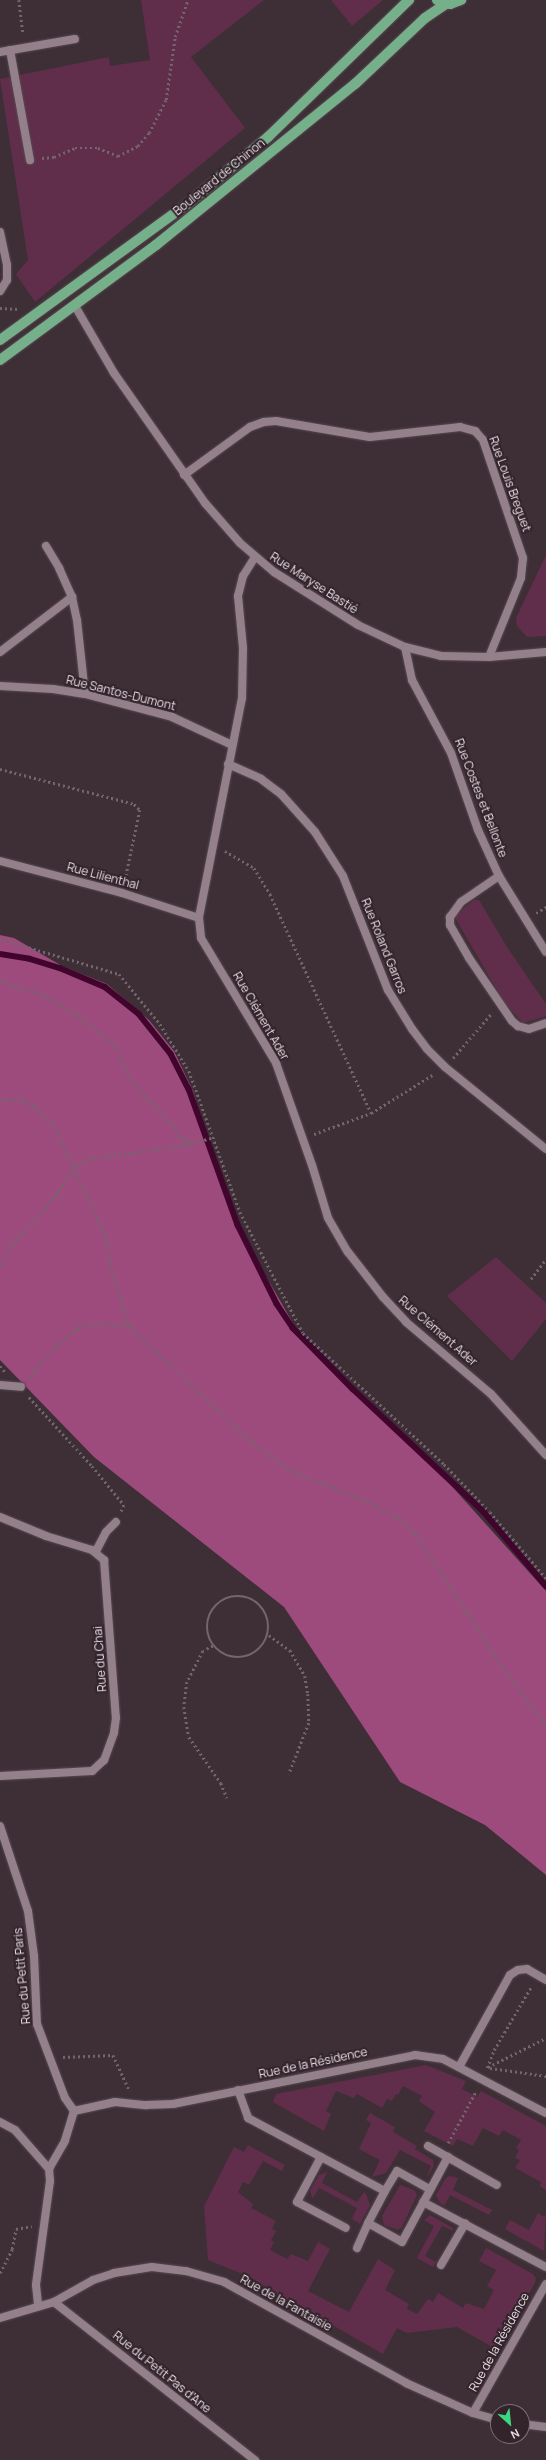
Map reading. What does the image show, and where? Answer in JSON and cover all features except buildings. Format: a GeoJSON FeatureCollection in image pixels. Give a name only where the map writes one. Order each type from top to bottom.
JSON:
{"type":"FeatureCollection","features":[{"type":"Feature","properties":{"kind":"main road","name":"Boulevard de Chinon"},"geometry":{"type":"LineString","coordinates":[[0,340],[190,201],[268,137],[409,0]]}},
{"type":"Feature","properties":{"kind":"main road","name":"Boulevard de Chinon"},"geometry":{"type":"LineString","coordinates":[[0,360],[156,245],[282,144],[355,84],[442,2],[461,0]]}},
{"type":"Feature","properties":{"kind":"street"},"geometry":{"type":"LineString","coordinates":[[0,52],[75,39]]}},
{"type":"Feature","properties":{"kind":"street"},"geometry":{"type":"LineString","coordinates":[[10,50],[30,160]]}},
{"type":"Feature","properties":{"kind":"street"},"geometry":{"type":"LineString","coordinates":[[0,232],[7,265],[6,280],[0,291]]}},
{"type":"Feature","properties":{"kind":"street","name":"Rue Maryse Bastié"},"geometry":{"type":"LineString","coordinates":[[75,306],[114,373],[184,474],[225,527],[255,557],[300,590],[358,625],[405,647],[441,656],[489,657],[546,652]]}},
{"type":"Feature","properties":{"kind":"street","name":"Rue Louis Breguet"},"geometry":{"type":"LineString","coordinates":[[184,474],[250,427],[264,422],[276,421],[370,437],[460,427],[474,431],[483,440],[523,562],[521,578],[489,657]]}},
{"type":"Feature","properties":{"kind":"street"},"geometry":{"type":"LineString","coordinates":[[46,546],[59,568],[72,597],[77,620],[85,694]]}},
{"type":"Feature","properties":{"kind":"street","name":"Rue Clément Ader"},"geometry":{"type":"LineString","coordinates":[[255,557],[243,576],[238,596],[243,648],[242,698],[199,918],[201,938],[254,1022],[276,1063],[303,1138],[328,1218],[359,1268],[406,1322],[492,1394],[546,1455]]}},
{"type":"Feature","properties":{"kind":"street"},"geometry":{"type":"LineString","coordinates":[[0,652],[72,597]]}},
{"type":"Feature","properties":{"kind":"street","name":"Rue Costes et Bellonte"},"geometry":{"type":"LineString","coordinates":[[405,647],[412,680],[448,747],[478,830],[499,876],[546,952]]}},
{"type":"Feature","properties":{"kind":"street","name":"Rue Santos-Dumont"},"geometry":{"type":"LineString","coordinates":[[0,686],[53,689],[85,694],[172,717],[232,745]]}},
{"type":"Feature","properties":{"kind":"street","name":"Rue Roland Garros"},"geometry":{"type":"LineString","coordinates":[[228,764],[261,779],[281,794],[316,832],[342,876],[377,966],[398,1009],[416,1034],[445,1067],[546,1149]]}},
{"type":"Feature","properties":{"kind":"street","name":"Rue Lilienthal"},"geometry":{"type":"LineString","coordinates":[[0,861],[122,893],[199,918]]}},
{"type":"Feature","properties":{"kind":"street"},"geometry":{"type":"LineString","coordinates":[[499,876],[461,902],[450,917],[454,933],[512,1021],[524,1028],[529,1029],[546,1023]]}},
{"type":"Feature","properties":{"kind":"street"},"geometry":{"type":"LineString","coordinates":[[0,1385],[21,1387]]}},
{"type":"Feature","properties":{"kind":"street"},"geometry":{"type":"LineString","coordinates":[[0,1517],[46,1536],[96,1551],[106,1532],[116,1522]]}},
{"type":"Feature","properties":{"kind":"street","name":"Rue du Chai"},"geometry":{"type":"LineString","coordinates":[[0,1776],[85,1772],[96,1768],[104,1760],[114,1733],[116,1718],[106,1565],[96,1551]]}},
{"type":"Feature","properties":{"kind":"street","name":"Rue du Petit Paris"},"geometry":{"type":"LineString","coordinates":[[0,1826],[28,1911],[34,1956],[37,2024],[65,2098],[74,2111]]}},
{"type":"Feature","properties":{"kind":"street"},"geometry":{"type":"LineString","coordinates":[[459,2067],[506,1979],[514,1972],[523,1968],[538,1974],[546,1980]]}},
{"type":"Feature","properties":{"kind":"street","name":"Rue de la Résidence"},"geometry":{"type":"LineString","coordinates":[[74,2111],[103,2103],[173,2104],[415,2054],[444,2059],[546,2114]]}},
{"type":"Feature","properties":{"kind":"street"},"geometry":{"type":"LineString","coordinates":[[238,2090],[248,2118],[385,2192]]}},
{"type":"Feature","properties":{"kind":"street"},"geometry":{"type":"LineString","coordinates":[[38,2305],[36,2285],[50,2181],[49,2169],[65,2141],[74,2111]]}},
{"type":"Feature","properties":{"kind":"street"},"geometry":{"type":"LineString","coordinates":[[0,2122],[15,2130],[49,2169]]}},
{"type":"Feature","properties":{"kind":"street"},"geometry":{"type":"LineString","coordinates":[[428,2146],[497,2185]]}},
{"type":"Feature","properties":{"kind":"street"},"geometry":{"type":"LineString","coordinates":[[368,2224],[402,2242],[430,2189],[445,2155]]}},
{"type":"Feature","properties":{"kind":"street"},"geometry":{"type":"LineString","coordinates":[[321,2157],[297,2202],[346,2228]]}},
{"type":"Feature","properties":{"kind":"street"},"geometry":{"type":"LineString","coordinates":[[357,2248],[368,2224],[397,2171],[430,2189]]}},
{"type":"Feature","properties":{"kind":"street"},"geometry":{"type":"LineString","coordinates":[[423,2202],[546,2267]]}},
{"type":"Feature","properties":{"kind":"street"},"geometry":{"type":"LineString","coordinates":[[441,2265],[464,2224]]}},
{"type":"Feature","properties":{"kind":"street","name":"Rue de la Fantaisie"},"geometry":{"type":"LineString","coordinates":[[0,2318],[38,2305],[54,2302],[101,2277],[133,2269],[170,2268],[204,2276],[243,2291],[406,2383],[474,2413],[490,2418]]}},
{"type":"Feature","properties":{"kind":"street","name":"Rue de la Résidence"},"geometry":{"type":"LineString","coordinates":[[474,2413],[546,2284]]}},
{"type":"Feature","properties":{"kind":"street","name":"Rue du Petit Pas d'Ane"},"geometry":{"type":"LineString","coordinates":[[54,2302],[255,2460]]}},
{"type":"Feature","properties":{"kind":"street"},"geometry":{"type":"LineString","coordinates":[[530,2425],[546,2427]]}},
{"type":"Feature","properties":{"kind":"path"},"geometry":{"type":"LineString","coordinates":[[19,0],[24,47]]}},
{"type":"Feature","properties":{"kind":"path"},"geometry":{"type":"LineString","coordinates":[[30,160],[54,157],[75,148],[98,148],[118,156],[138,146],[149,133],[166,100],[175,37],[188,0]]}},
{"type":"Feature","properties":{"kind":"path"},"geometry":{"type":"LineString","coordinates":[[0,769],[134,804],[140,810],[122,893]]}},
{"type":"Feature","properties":{"kind":"path"},"geometry":{"type":"LineString","coordinates":[[214,845],[254,868],[270,894],[370,1113]]}},
{"type":"Feature","properties":{"kind":"path"},"geometry":{"type":"LineString","coordinates":[[0,939],[119,974],[160,1024],[189,1071],[211,1138],[240,1212],[303,1333],[444,1464],[490,1512],[546,1578]]}},
{"type":"Feature","properties":{"kind":"path"},"geometry":{"type":"LineString","coordinates":[[0,979],[8,984],[44,995],[77,1015],[116,1046],[125,1069],[140,1092],[155,1104],[182,1138],[194,1143]]}},
{"type":"Feature","properties":{"kind":"path"},"geometry":{"type":"LineString","coordinates":[[303,1138],[370,1113],[445,1067],[500,1004]]}},
{"type":"Feature","properties":{"kind":"path"},"geometry":{"type":"LineString","coordinates":[[0,1099],[22,1100],[33,1105],[54,1126],[73,1168],[94,1206],[106,1236],[111,1267],[129,1326],[238,1429],[286,1466],[370,1502],[399,1518],[416,1534],[501,1664],[546,1726]]}},
{"type":"Feature","properties":{"kind":"path"},"geometry":{"type":"LineString","coordinates":[[0,1265],[12,1244],[57,1194],[73,1168],[89,1159],[194,1143],[211,1138]]}},
{"type":"Feature","properties":{"kind":"path"},"geometry":{"type":"LineString","coordinates":[[530,1279],[546,1259]]}},
{"type":"Feature","properties":{"kind":"path"},"geometry":{"type":"LineString","coordinates":[[21,1387],[57,1345],[78,1328],[98,1323],[129,1326]]}},
{"type":"Feature","properties":{"kind":"path"},"geometry":{"type":"LineString","coordinates":[[0,1366],[21,1387],[92,1466],[124,1505],[116,1522]]}},
{"type":"Feature","properties":{"kind":"path"},"geometry":{"type":"LineString","coordinates":[[235,1596],[254,1600],[262,1606],[270,1625],[268,1635],[260,1649],[247,1658],[236,1659],[226,1656],[213,1646],[207,1631],[211,1612],[225,1599],[235,1596]]}},
{"type":"Feature","properties":{"kind":"path"},"geometry":{"type":"LineString","coordinates":[[268,1635],[290,1650],[305,1676],[306,1682],[309,1722],[289,1774]]}},
{"type":"Feature","properties":{"kind":"path"},"geometry":{"type":"LineString","coordinates":[[213,1646],[203,1652],[187,1682],[184,1707],[189,1737],[221,1783],[227,1798]]}},
{"type":"Feature","properties":{"kind":"path"},"geometry":{"type":"LineString","coordinates":[[445,2155],[488,2067],[494,2050],[538,1974]]}},
{"type":"Feature","properties":{"kind":"path"},"geometry":{"type":"LineString","coordinates":[[488,2067],[546,2038]]}},
{"type":"Feature","properties":{"kind":"path"},"geometry":{"type":"LineString","coordinates":[[50,2058],[113,2056],[136,2104]]}},
{"type":"Feature","properties":{"kind":"path"},"geometry":{"type":"LineString","coordinates":[[488,2067],[546,2076]]}},
{"type":"Feature","properties":{"kind":"path"},"geometry":{"type":"LineString","coordinates":[[0,2273],[12,2249],[16,2229],[44,2223]]}},
{"type":"Feature","properties":{"kind":"shaded area"},"geometry":{"type":"Polygon","coordinates":[[[141,0],[264,0],[191,57],[245,128],[35,302],[16,274],[28,260],[0,79],[109,57],[110,66],[150,60],[141,0]]]}},
{"type":"Feature","properties":{"kind":"shaded area"},"geometry":{"type":"Polygon","coordinates":[[[331,0],[383,0],[352,26],[331,0]]]}},
{"type":"Feature","properties":{"kind":"shaded area"},"geometry":{"type":"Polygon","coordinates":[[[546,555],[546,636],[527,637],[517,626],[516,618],[546,555]]]}},
{"type":"Feature","properties":{"kind":"shaded area"},"geometry":{"type":"Polygon","coordinates":[[[474,900],[479,900],[507,947],[546,1004],[546,1016],[523,1023],[504,1002],[454,916],[474,900]]]}},
{"type":"Feature","properties":{"kind":"shaded area"},"geometry":{"type":"Polygon","coordinates":[[[0,935],[14,938],[62,966],[107,984],[149,1020],[174,1051],[193,1091],[232,1217],[301,1337],[412,1442],[546,1591],[546,1875],[485,1825],[400,1782],[284,1607],[94,1457],[0,1360],[0,935]]]}},
{"type":"Feature","properties":{"kind":"shaded area"},"geometry":{"type":"Polygon","coordinates":[[[496,1257],[546,1303],[546,1319],[512,1361],[447,1296],[496,1257]]]}},
{"type":"Feature","properties":{"kind":"shaded area"},"geometry":{"type":"Polygon","coordinates":[[[426,2065],[466,2081],[462,2089],[477,2097],[481,2091],[546,2126],[546,2190],[540,2186],[541,2182],[515,2168],[520,2160],[515,2158],[519,2150],[516,2148],[521,2140],[503,2130],[499,2136],[483,2128],[473,2146],[457,2139],[453,2146],[424,2131],[435,2112],[419,2101],[422,2096],[403,2086],[398,2095],[396,2094],[392,2101],[387,2099],[382,2108],[357,2094],[354,2098],[336,2091],[326,2111],[331,2114],[324,2131],[273,2102],[276,2094],[426,2065]]]}},
{"type":"Feature","properties":{"kind":"shaded area"},"geometry":{"type":"Polygon","coordinates":[[[370,2113],[395,2127],[393,2132],[417,2146],[415,2149],[433,2160],[434,2166],[426,2179],[431,2166],[400,2150],[386,2173],[372,2177],[380,2160],[359,2149],[371,2123],[366,2120],[370,2113]]]}},
{"type":"Feature","properties":{"kind":"shaded area"},"geometry":{"type":"Polygon","coordinates":[[[248,2145],[285,2165],[282,2171],[263,2161],[249,2185],[243,2182],[238,2192],[253,2204],[251,2208],[276,2221],[272,2229],[276,2231],[271,2240],[274,2242],[270,2250],[287,2259],[291,2254],[308,2261],[318,2242],[330,2249],[308,2291],[349,2312],[378,2259],[395,2270],[385,2290],[409,2304],[407,2309],[417,2314],[428,2299],[433,2302],[438,2293],[463,2308],[466,2303],[484,2309],[494,2290],[487,2286],[496,2270],[479,2261],[486,2248],[533,2274],[536,2278],[535,2283],[496,2349],[457,2327],[407,2333],[397,2328],[383,2354],[245,2275],[208,2260],[204,2206],[234,2147],[244,2152],[248,2145]]]}},
{"type":"Feature","properties":{"kind":"shaded area"},"geometry":{"type":"Polygon","coordinates":[[[327,2172],[322,2183],[357,2202],[364,2192],[366,2194],[370,2205],[360,2224],[352,2219],[357,2208],[319,2188],[313,2198],[312,2197],[310,2191],[319,2175],[327,2172]]]}},
{"type":"Feature","properties":{"kind":"shaded area"},"geometry":{"type":"Polygon","coordinates":[[[449,2176],[458,2178],[453,2190],[492,2210],[489,2215],[450,2195],[444,2206],[440,2203],[436,2195],[445,2179],[449,2176]]]}},
{"type":"Feature","properties":{"kind":"shaded area"},"geometry":{"type":"Polygon","coordinates":[[[400,2185],[414,2190],[417,2195],[402,2227],[398,2230],[384,2225],[382,2216],[400,2185]]]}},
{"type":"Feature","properties":{"kind":"shaded area"},"geometry":{"type":"Polygon","coordinates":[[[538,2213],[544,2217],[546,2214],[544,2251],[505,2229],[510,2220],[529,2230],[538,2213]]]}},
{"type":"Feature","properties":{"kind":"shaded area"},"geometry":{"type":"Polygon","coordinates":[[[430,2215],[453,2228],[453,2231],[442,2226],[425,2256],[436,2262],[433,2267],[417,2258],[434,2226],[424,2220],[430,2215]]]}},
{"type":"Feature","properties":{"kind":"waterway"},"geometry":{"type":"LineString","coordinates":[[0,954],[30,959],[60,968],[105,987],[139,1014],[171,1054],[189,1089],[238,1225],[277,1304],[293,1328],[353,1389],[484,1512],[546,1586]]}}]}
